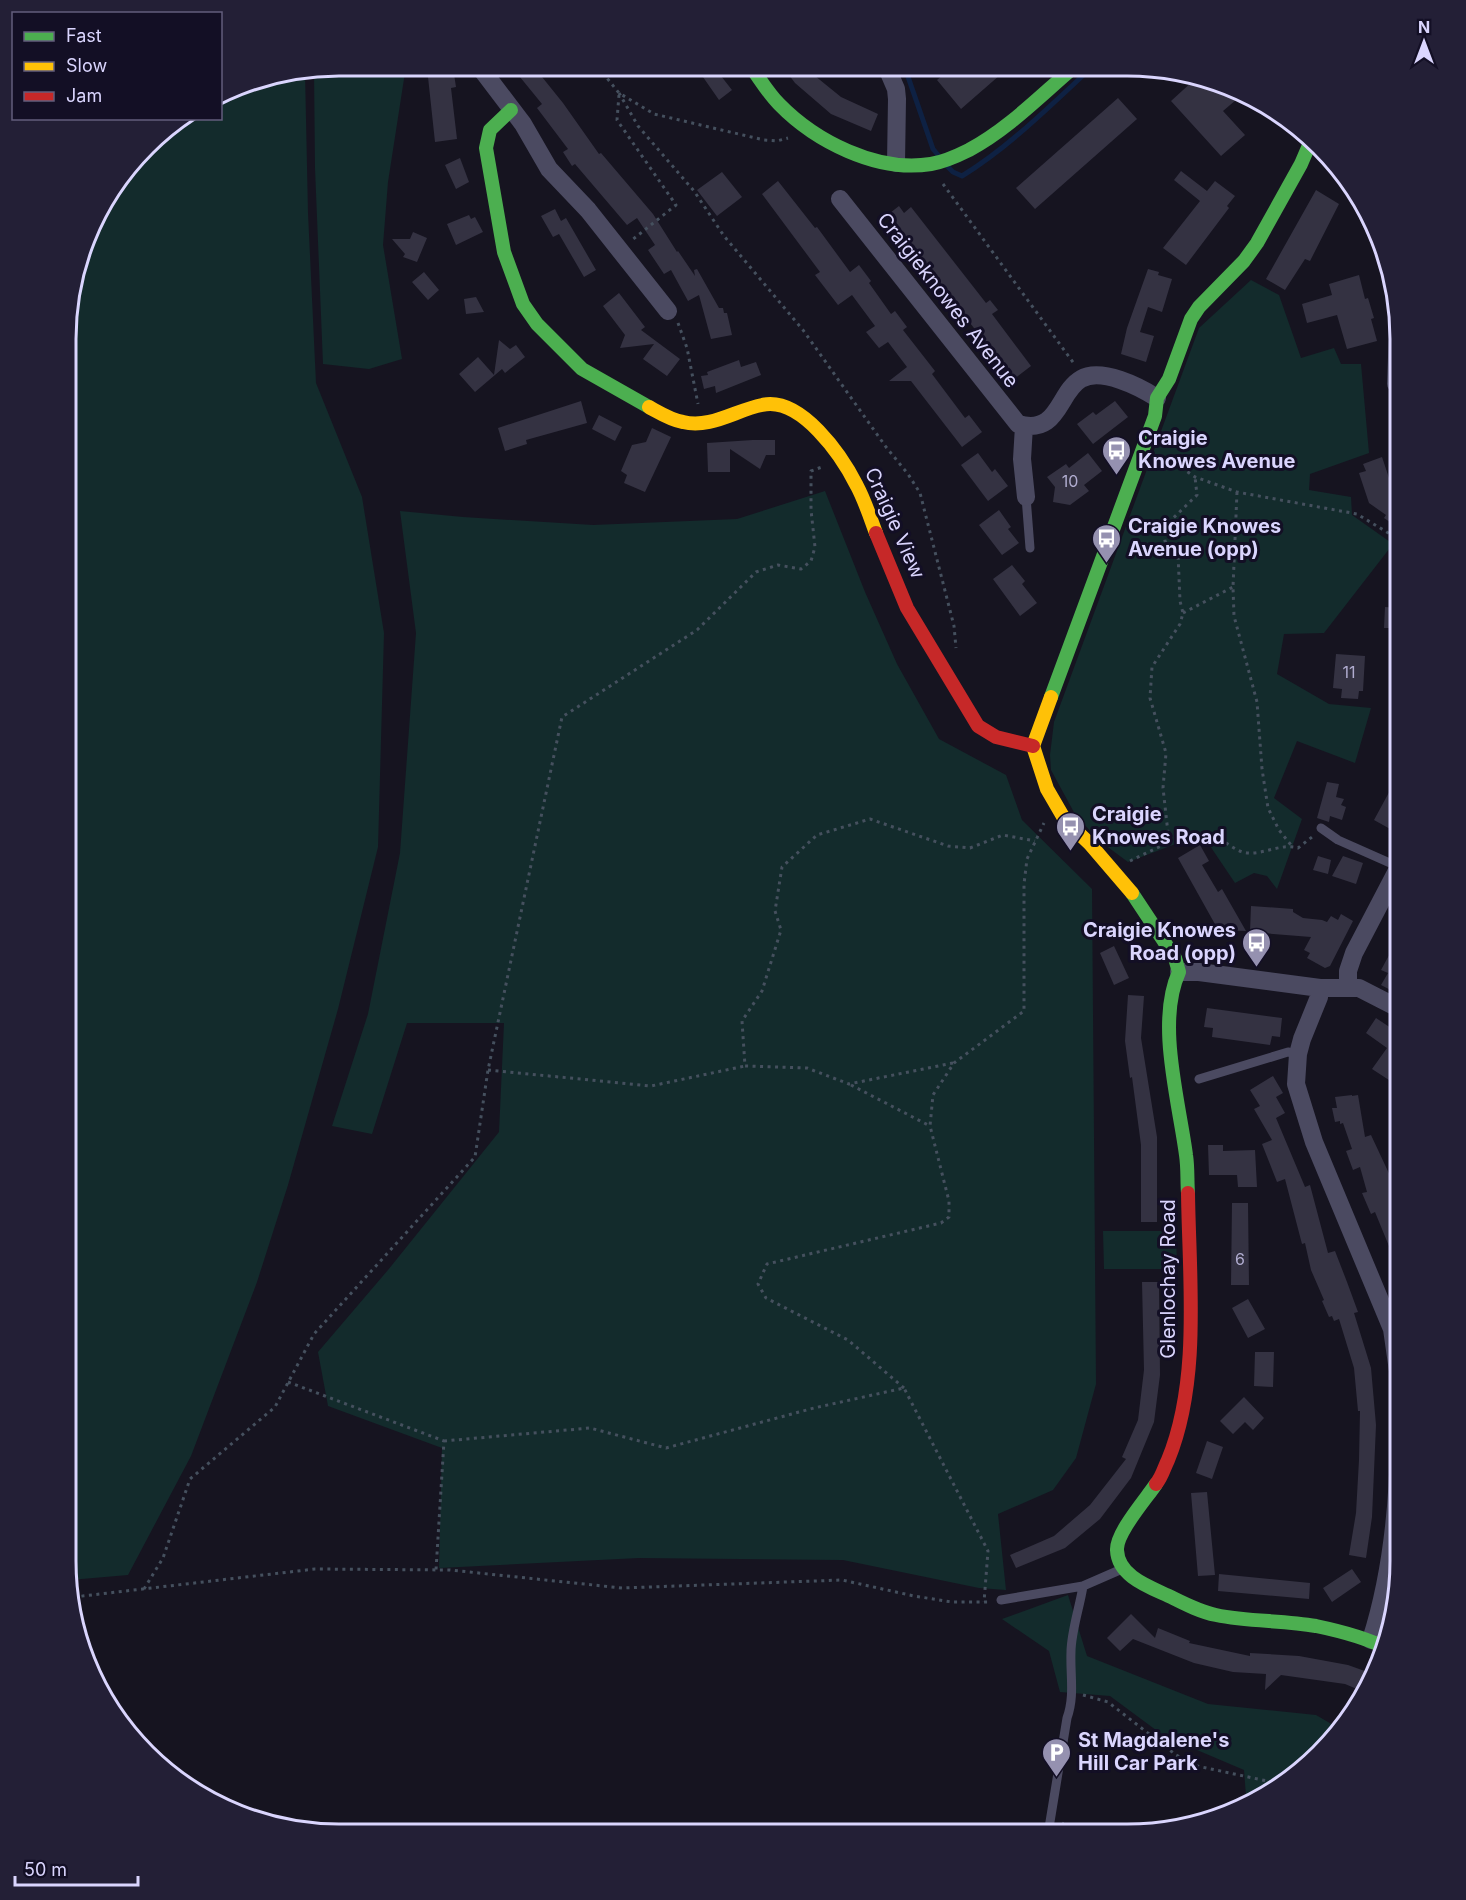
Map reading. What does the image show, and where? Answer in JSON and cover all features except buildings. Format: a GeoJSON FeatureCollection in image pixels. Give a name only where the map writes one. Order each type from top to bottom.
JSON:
{"type":"FeatureCollection","features":[{"type":"Feature","properties":{"kind":"street"},"geometry":{"type":"LineString","coordinates":[[486,76],[523,123],[549,169],[588,210],[668,311]]}},
{"type":"Feature","properties":{"kind":"street"},"geometry":{"type":"LineString","coordinates":[[758,76],[780,105],[808,129],[840,149],[896,163],[934,163],[957,155],[990,138],[1010,124],[1064,76]]}},
{"type":"Feature","properties":{"kind":"street"},"geometry":{"type":"LineString","coordinates":[[890,76],[897,99],[896,163]]}},
{"type":"Feature","properties":{"kind":"street","name":"Craigie View"},"geometry":{"type":"LineString","coordinates":[[511,110],[490,130],[486,147],[504,252],[523,304],[537,324],[582,369],[672,419],[685,423],[701,423],[724,418],[764,404],[792,408],[827,439],[857,485],[907,608],[978,726],[996,737],[1033,746]]}},
{"type":"Feature","properties":{"kind":"street"},"geometry":{"type":"LineString","coordinates":[[1308,148],[1257,243],[1244,261],[1199,307],[1191,319],[1169,379],[1157,398],[1155,416],[1033,746],[1047,789],[1065,820],[1129,888],[1175,958],[1179,972],[1199,972],[1320,988],[1359,988],[1390,1004]]}},
{"type":"Feature","properties":{"kind":"street","name":"Craigieknowes Avenue"},"geometry":{"type":"LineString","coordinates":[[840,199],[1012,418],[1023,426]]}},
{"type":"Feature","properties":{"kind":"street"},"geometry":{"type":"LineString","coordinates":[[1026,496],[1022,459],[1023,426],[1039,424],[1049,419],[1059,409],[1072,386],[1082,378],[1103,375],[1144,390],[1157,398]]}},
{"type":"Feature","properties":{"kind":"street"},"geometry":{"type":"LineString","coordinates":[[1348,987],[1348,971],[1354,953],[1390,883]]}},
{"type":"Feature","properties":{"kind":"street","name":"Glenlochay Road"},"geometry":{"type":"LineString","coordinates":[[1124,1568],[1118,1560],[1116,1546],[1118,1539],[1154,1490],[1176,1440],[1183,1411],[1190,1346],[1187,1159],[1168,1033],[1172,987],[1179,972]]}},
{"type":"Feature","properties":{"kind":"street"},"geometry":{"type":"LineString","coordinates":[[1320,988],[1298,1054],[1296,1084],[1304,1114],[1390,1313]]}},
{"type":"Feature","properties":{"kind":"street"},"geometry":{"type":"LineString","coordinates":[[1380,1634],[1390,1567]]}},
{"type":"Feature","properties":{"kind":"street"},"geometry":{"type":"LineString","coordinates":[[1124,1568],[1141,1583],[1202,1611],[1257,1620],[1313,1625],[1376,1644]]}},
{"type":"Feature","properties":{"kind":"lane"},"geometry":{"type":"LineString","coordinates":[[1026,496],[1030,548]]}},
{"type":"Feature","properties":{"kind":"lane"},"geometry":{"type":"LineString","coordinates":[[1321,828],[1338,840],[1390,862]]}},
{"type":"Feature","properties":{"kind":"lane"},"geometry":{"type":"LineString","coordinates":[[1198,1080],[1288,1053],[1298,1054]]}},
{"type":"Feature","properties":{"kind":"lane"},"geometry":{"type":"LineString","coordinates":[[1001,1600],[1083,1586],[1124,1568]]}},
{"type":"Feature","properties":{"kind":"lane"},"geometry":{"type":"LineString","coordinates":[[1050,1824],[1073,1693],[1071,1649],[1083,1586]]}},
{"type":"Feature","properties":{"kind":"path"},"geometry":{"type":"LineString","coordinates":[[605,76],[619,93],[638,126],[694,191],[724,236],[803,330],[920,493],[954,626],[956,652]]}},
{"type":"Feature","properties":{"kind":"path"},"geometry":{"type":"LineString","coordinates":[[619,93],[654,114],[764,140],[777,141],[808,129]]}},
{"type":"Feature","properties":{"kind":"path"},"geometry":{"type":"LineString","coordinates":[[619,93],[617,120],[676,205],[619,250]]}},
{"type":"Feature","properties":{"kind":"path"},"geometry":{"type":"LineString","coordinates":[[934,163],[936,175],[1072,359]]}},
{"type":"Feature","properties":{"kind":"path"},"geometry":{"type":"LineString","coordinates":[[668,311],[676,319],[687,348],[701,423]]}},
{"type":"Feature","properties":{"kind":"path"},"geometry":{"type":"LineString","coordinates":[[1142,452],[1182,468],[1195,477],[1237,492],[1357,514],[1390,534]]}},
{"type":"Feature","properties":{"kind":"path"},"geometry":{"type":"LineString","coordinates":[[144,1589],[163,1558],[190,1479],[274,1407],[314,1334],[475,1157],[488,1070],[562,717],[697,630],[756,572],[778,565],[801,568],[810,561],[815,547],[811,510],[811,471],[841,460]]}},
{"type":"Feature","properties":{"kind":"path"},"geometry":{"type":"LineString","coordinates":[[1169,842],[1163,788],[1166,753],[1150,698],[1152,667],[1180,624],[1183,613],[1180,601],[1178,554],[1165,541],[1163,528],[1197,495],[1195,477]]}},
{"type":"Feature","properties":{"kind":"path"},"geometry":{"type":"LineString","coordinates":[[1237,492],[1234,616],[1257,702],[1262,770],[1268,808],[1290,845],[1298,848],[1312,837]]}},
{"type":"Feature","properties":{"kind":"path"},"geometry":{"type":"LineString","coordinates":[[1183,613],[1233,586]]}},
{"type":"Feature","properties":{"kind":"path"},"geometry":{"type":"LineString","coordinates":[[984,1602],[988,1551],[904,1388],[848,1340],[766,1298],[758,1284],[767,1264],[941,1223],[949,1217],[949,1201],[930,1126],[933,1095],[954,1063],[1024,1011],[1024,884],[1028,859],[1055,803]]}},
{"type":"Feature","properties":{"kind":"path"},"geometry":{"type":"LineString","coordinates":[[745,1066],[742,1021],[762,991],[781,930],[775,911],[782,867],[817,835],[870,819],[948,846],[969,848],[1003,835],[1035,841]]}},
{"type":"Feature","properties":{"kind":"path"},"geometry":{"type":"LineString","coordinates":[[1115,873],[1129,862],[1169,842],[1206,834],[1245,853],[1264,852],[1290,845]]}},
{"type":"Feature","properties":{"kind":"path"},"geometry":{"type":"LineString","coordinates":[[849,1084],[954,1063]]}},
{"type":"Feature","properties":{"kind":"path"},"geometry":{"type":"LineString","coordinates":[[488,1070],[651,1086],[745,1066],[807,1068],[849,1084],[930,1126]]}},
{"type":"Feature","properties":{"kind":"path"},"geometry":{"type":"LineString","coordinates":[[288,1382],[444,1440],[590,1428],[666,1448],[814,1407],[904,1388]]}},
{"type":"Feature","properties":{"kind":"path"},"geometry":{"type":"LineString","coordinates":[[436,1570],[444,1440]]}},
{"type":"Feature","properties":{"kind":"path"},"geometry":{"type":"LineString","coordinates":[[79,1596],[315,1569],[436,1570],[622,1588],[842,1580],[952,1602],[1001,1600]]}},
{"type":"Feature","properties":{"kind":"path"},"geometry":{"type":"LineString","coordinates":[[1073,1693],[1108,1702],[1176,1755],[1197,1766],[1269,1781]]}},
{"type":"Feature","properties":{"kind":"green space"},"geometry":{"type":"Polygon","coordinates":[[[404,76],[388,182],[383,245],[402,359],[369,369],[323,364],[315,168],[314,78],[404,76]]]}},
{"type":"Feature","properties":{"kind":"green space"},"geometry":{"type":"Polygon","coordinates":[[[305,79],[308,213],[316,383],[362,497],[384,633],[378,847],[338,1009],[288,1185],[257,1282],[191,1456],[128,1575],[77,1578],[77,322],[79,305],[85,271],[96,239],[121,193],[153,153],[195,120],[222,120],[222,105],[239,96],[271,85],[305,79]]]}},
{"type":"Feature","properties":{"kind":"green space"},"geometry":{"type":"Polygon","coordinates":[[[1251,280],[1279,295],[1301,358],[1334,348],[1341,364],[1361,364],[1369,453],[1310,474],[1309,490],[1351,497],[1352,515],[1390,542],[1390,548],[1324,633],[1284,634],[1277,674],[1329,704],[1371,708],[1355,763],[1297,741],[1274,798],[1302,819],[1277,889],[1267,876],[1254,873],[1235,883],[1202,834],[1128,862],[1101,842],[1076,816],[1051,770],[1050,755],[1054,722],[1199,328],[1251,280]]]}},
{"type":"Feature","properties":{"kind":"green space"},"geometry":{"type":"Polygon","coordinates":[[[825,491],[865,592],[897,664],[939,739],[1006,775],[1022,820],[1092,889],[1096,1384],[1076,1458],[1053,1490],[998,1514],[1006,1590],[979,1588],[843,1560],[639,1558],[439,1568],[442,1448],[328,1406],[318,1352],[388,1270],[499,1132],[504,1023],[407,1023],[372,1134],[332,1126],[368,1014],[400,853],[416,633],[400,511],[593,525],[737,519],[825,491]]]}},
{"type":"Feature","properties":{"kind":"green space"},"geometry":{"type":"Polygon","coordinates":[[[1103,1231],[1176,1231],[1177,1269],[1104,1269],[1103,1231]]]}},
{"type":"Feature","properties":{"kind":"green space"},"geometry":{"type":"Polygon","coordinates":[[[1068,1595],[1087,1656],[1208,1704],[1316,1715],[1332,1724],[1313,1747],[1287,1769],[1246,1794],[1244,1770],[1164,1736],[1110,1696],[1060,1692],[1049,1651],[1002,1619],[1068,1595]]]}},
{"type":"Feature","properties":{"kind":"waterway"},"geometry":{"type":"LineString","coordinates":[[908,76],[933,149],[938,155]]}},
{"type":"Feature","properties":{"kind":"waterway"},"geometry":{"type":"LineString","coordinates":[[948,167],[962,176],[979,165],[1029,125],[1082,76]]}},
{"type":"Feature","properties":{"kind":"traffic: fast"},"geometry":{"type":"LineString","coordinates":[[757,76],[779,104],[794,118],[829,142],[869,159],[910,166],[946,160],[983,142],[1023,112],[1064,76]]}},
{"type":"Feature","properties":{"kind":"traffic: fast"},"geometry":{"type":"LineString","coordinates":[[511,110],[490,130],[486,148],[504,252],[523,304],[537,324],[582,369],[649,407]]}},
{"type":"Feature","properties":{"kind":"traffic: fast"},"geometry":{"type":"LineString","coordinates":[[1051,697],[1155,416],[1157,398],[1169,379],[1191,319],[1199,307],[1244,261],[1257,243],[1308,148]]}},
{"type":"Feature","properties":{"kind":"traffic: fast"},"geometry":{"type":"LineString","coordinates":[[1132,893],[1175,958],[1179,972],[1172,992],[1169,1038],[1187,1160],[1188,1193]]}},
{"type":"Feature","properties":{"kind":"traffic: fast"},"geometry":{"type":"LineString","coordinates":[[1156,1484],[1132,1516],[1118,1543],[1117,1550],[1123,1568],[1138,1581],[1210,1614],[1316,1626],[1376,1644]]}},
{"type":"Feature","properties":{"kind":"traffic: slow"},"geometry":{"type":"LineString","coordinates":[[649,407],[674,420],[693,423],[713,421],[762,405],[777,405],[791,410],[818,431],[841,459],[860,492],[876,533]]}},
{"type":"Feature","properties":{"kind":"traffic: slow"},"geometry":{"type":"LineString","coordinates":[[1051,697],[1033,746],[1047,789],[1065,820],[1090,844],[1132,893]]}},
{"type":"Feature","properties":{"kind":"traffic: jam"},"geometry":{"type":"LineString","coordinates":[[876,533],[907,608],[978,726],[996,737],[1033,746]]}},
{"type":"Feature","properties":{"kind":"traffic: jam"},"geometry":{"type":"LineString","coordinates":[[1156,1484],[1168,1460],[1178,1429],[1189,1363],[1191,1293],[1188,1193]]}},
{"type":"Feature","properties":{"kind":"place","name":"Craigie Knowes Avenue"},"geometry":{"type":"Point","coordinates":[1117,476]}},
{"type":"Feature","properties":{"kind":"place","name":"Craigie Knowes Avenue (opp)"},"geometry":{"type":"Point","coordinates":[1107,564]}},
{"type":"Feature","properties":{"kind":"place","name":"Craigie Knowes Road"},"geometry":{"type":"Point","coordinates":[1071,852]}},
{"type":"Feature","properties":{"kind":"place","name":"Craigie Knowes Road (opp)"},"geometry":{"type":"Point","coordinates":[1257,968]}},
{"type":"Feature","properties":{"kind":"place","name":"St Magdalene's Hill Car Park"},"geometry":{"type":"Point","coordinates":[1057,1778]}}]}
